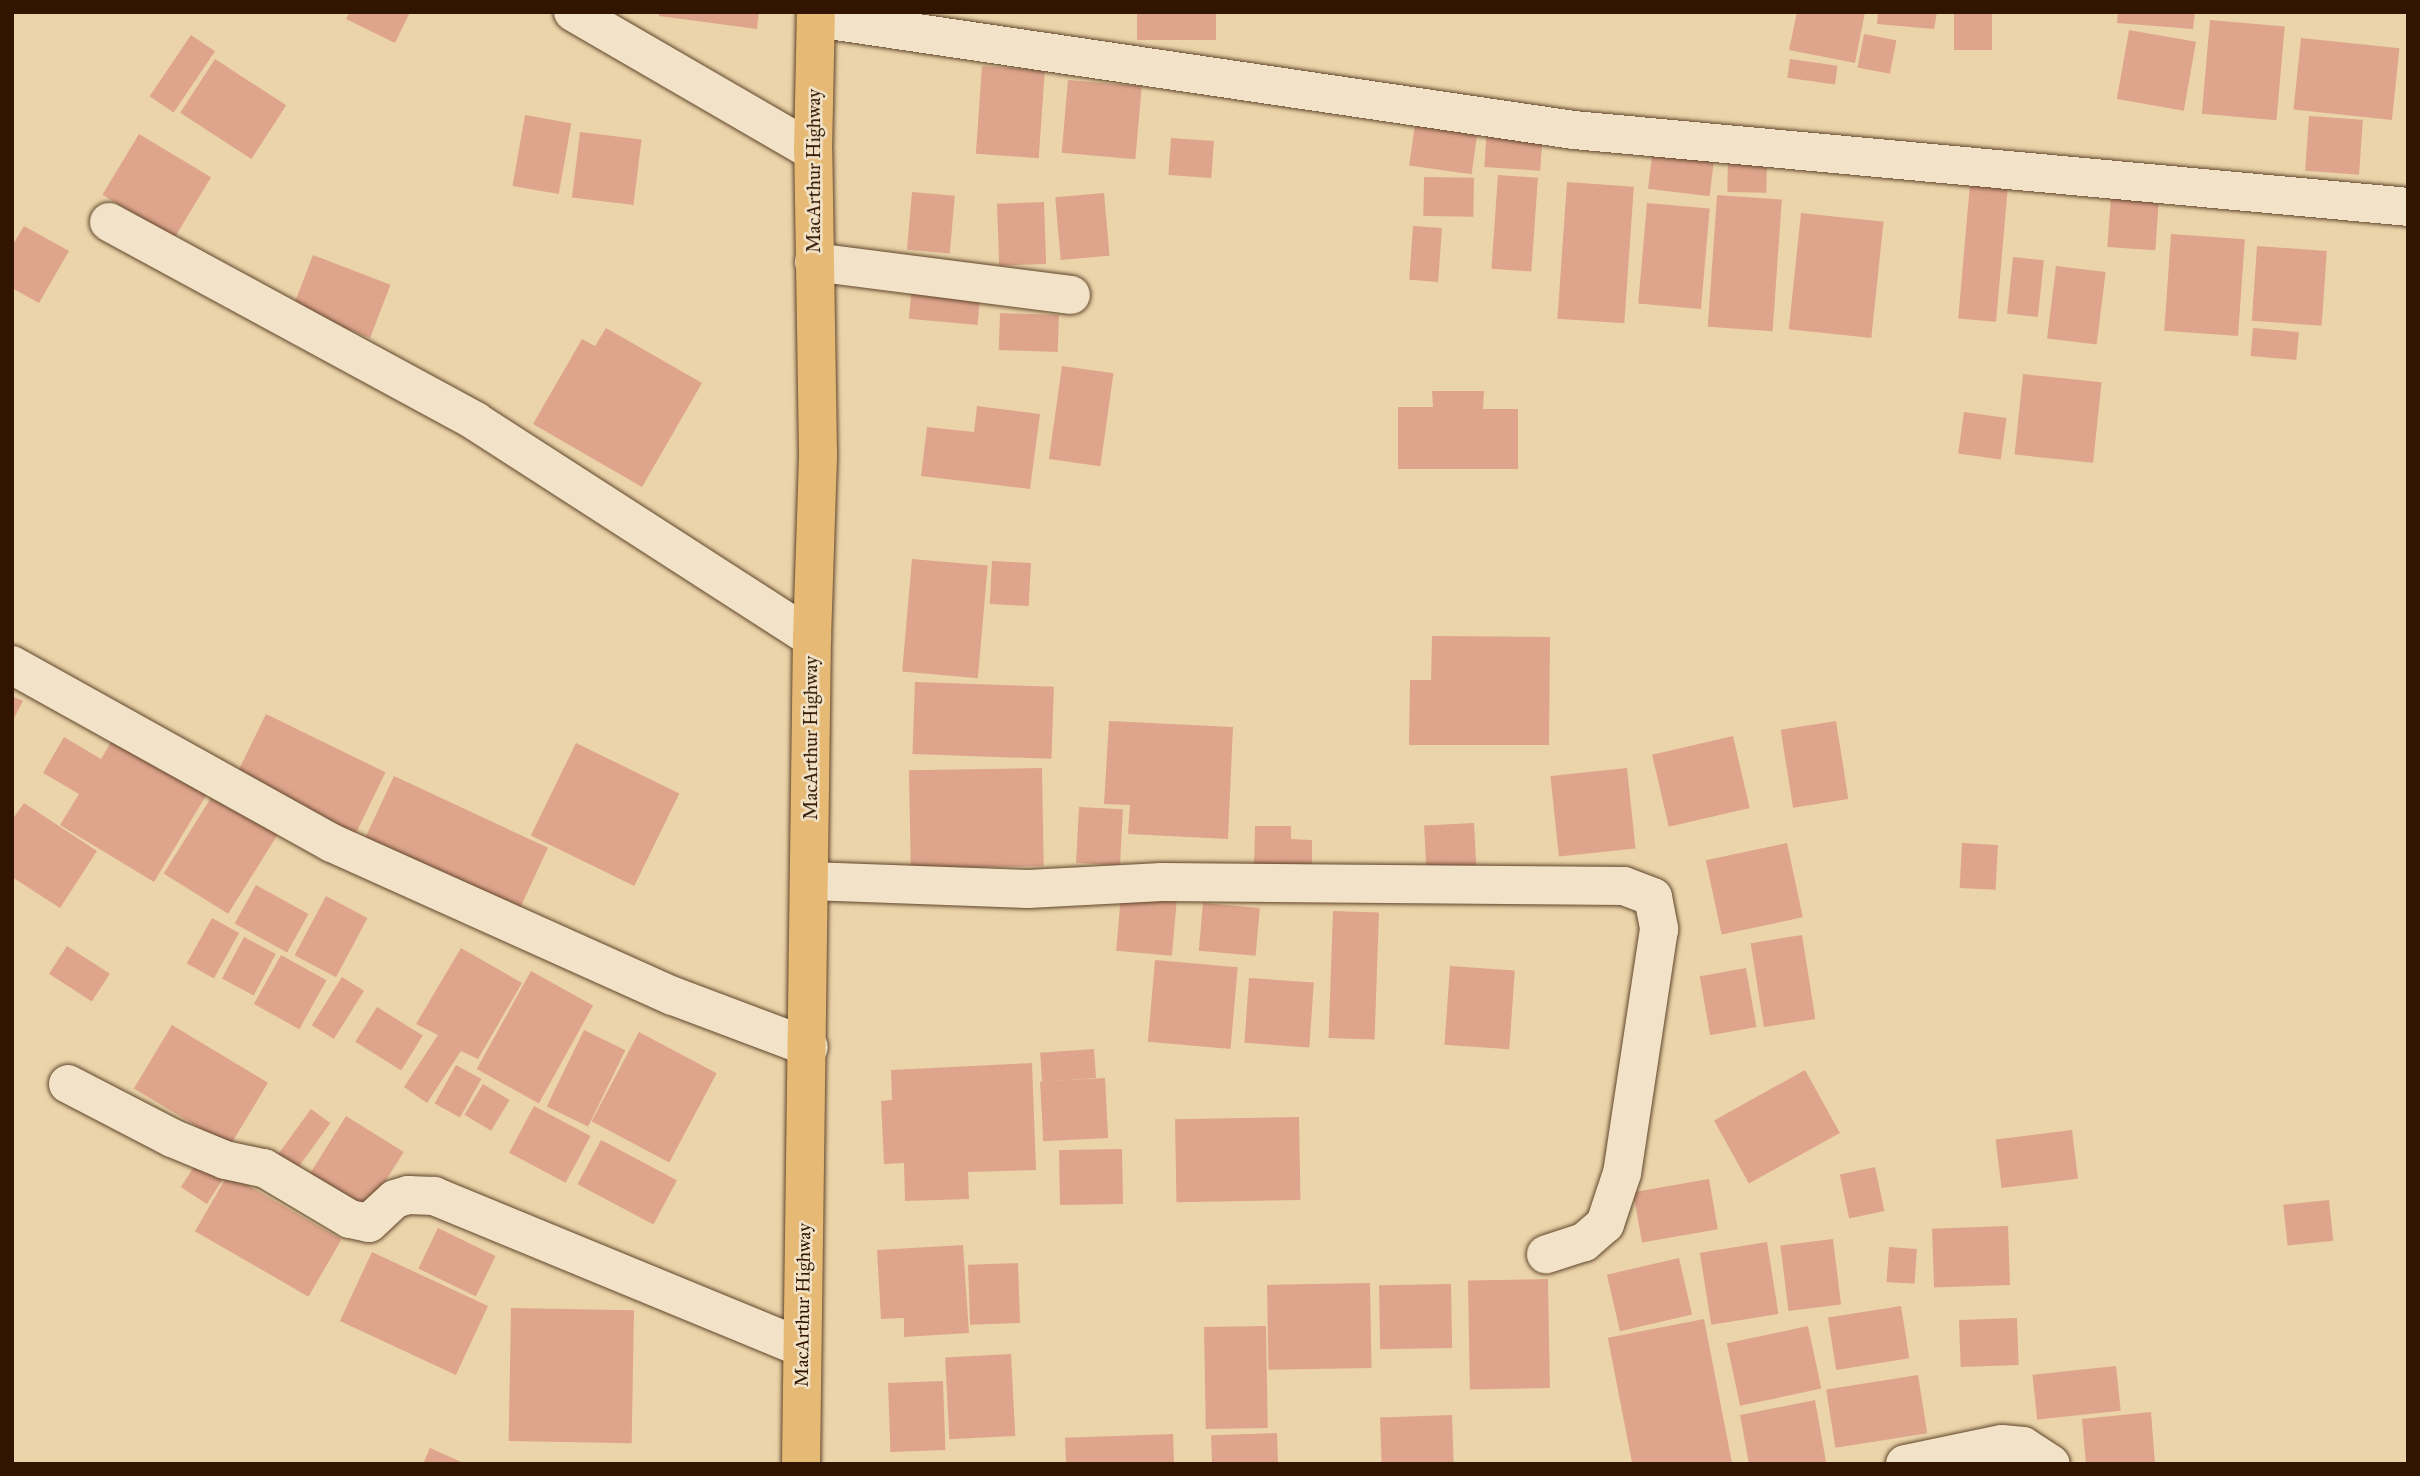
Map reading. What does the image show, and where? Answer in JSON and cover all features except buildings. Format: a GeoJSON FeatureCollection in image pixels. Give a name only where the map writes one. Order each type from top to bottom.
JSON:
{"type":"FeatureCollection","features":[{"type":"Feature","properties":{"kind":"highway","name":"MacArthur Highway"},"geometry":{"type":"LineString","coordinates":[[801,1464],[811,638],[818,453],[813,151],[816,15]]}},
{"type":"Feature","properties":{"kind":"street"},"geometry":{"type":"LineString","coordinates":[[573,12],[813,151]]}},
{"type":"Feature","properties":{"kind":"street"},"geometry":{"type":"LineString","coordinates":[[816,15],[1574,130],[2408,207]]}},
{"type":"Feature","properties":{"kind":"street"},"geometry":{"type":"LineString","coordinates":[[109,222],[475,421],[811,638]]}},
{"type":"Feature","properties":{"kind":"street"},"geometry":{"type":"LineString","coordinates":[[814,262],[1071,295]]}},
{"type":"Feature","properties":{"kind":"street"},"geometry":{"type":"LineString","coordinates":[[12,665],[332,843],[673,996],[808,1047]]}},
{"type":"Feature","properties":{"kind":"street"},"geometry":{"type":"LineString","coordinates":[[810,881],[1028,889],[1162,882],[1624,886],[1653,897],[1659,929],[1630,1137],[1619,1183],[1605,1224],[1584,1242],[1545,1254]]}},
{"type":"Feature","properties":{"kind":"street"},"geometry":{"type":"LineString","coordinates":[[68,1084],[172,1138],[225,1160],[264,1168],[350,1219],[369,1223],[394,1199],[408,1195],[434,1196],[802,1348]]}},
{"type":"Feature","properties":{"kind":"street"},"geometry":{"type":"LineString","coordinates":[[1905,1464],[2002,1444],[2023,1447],[2051,1464]]}}]}
